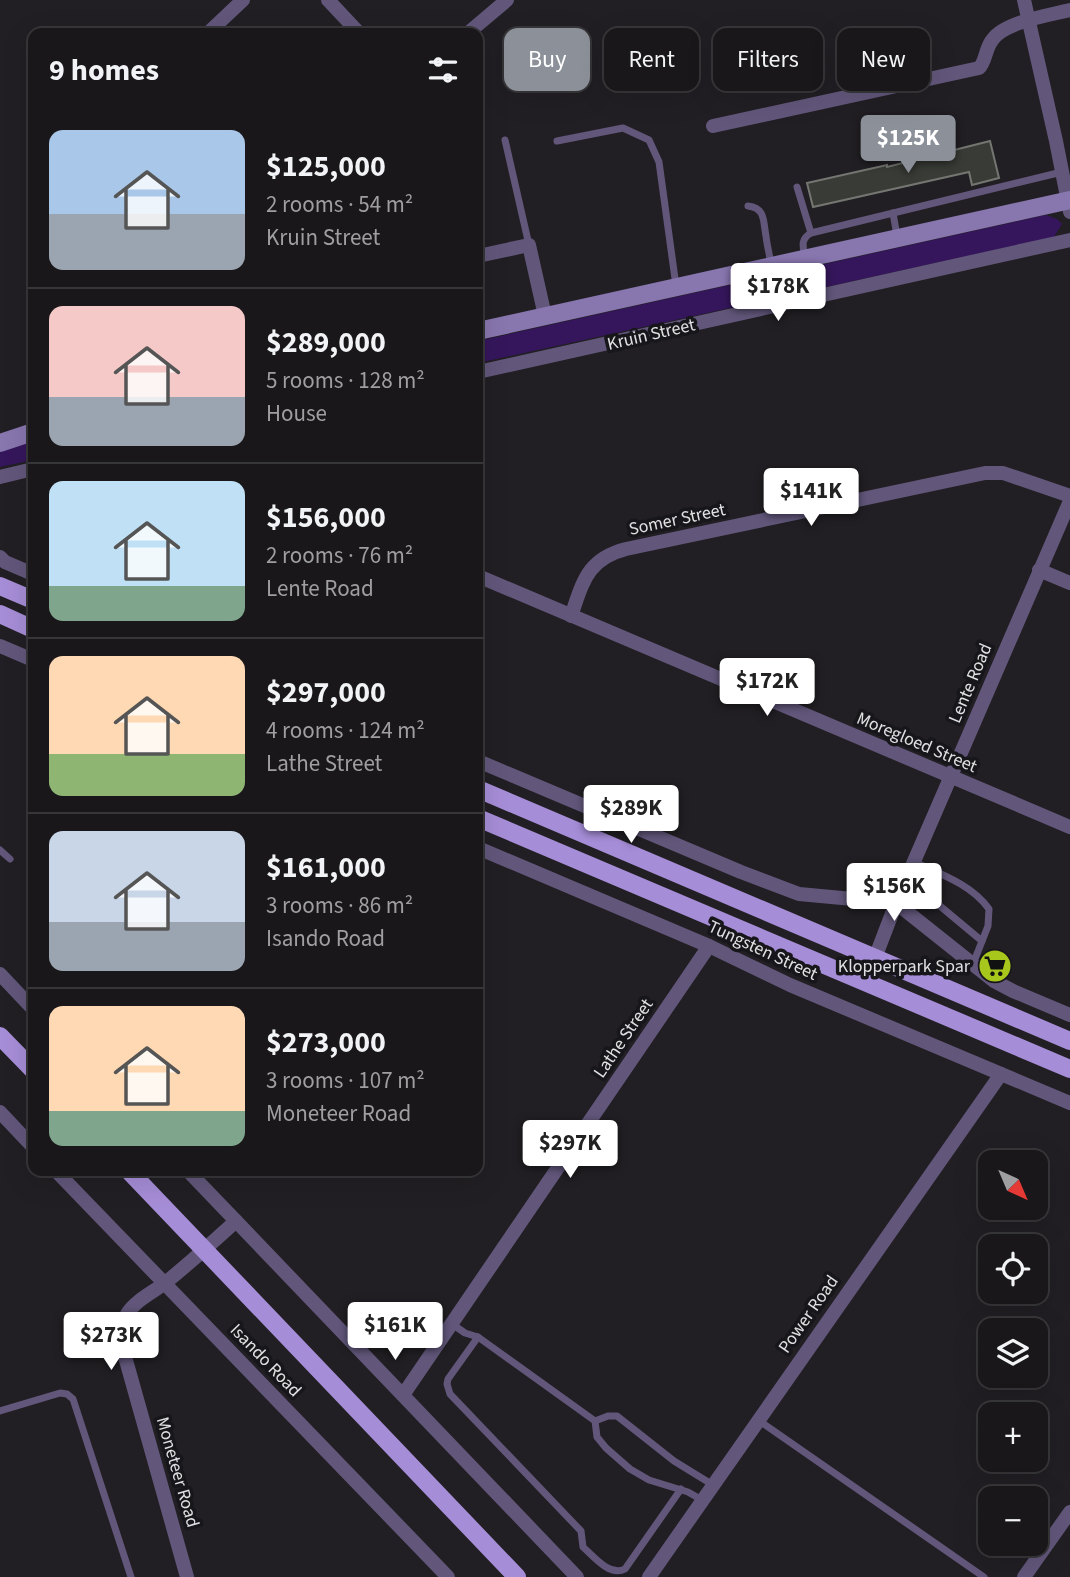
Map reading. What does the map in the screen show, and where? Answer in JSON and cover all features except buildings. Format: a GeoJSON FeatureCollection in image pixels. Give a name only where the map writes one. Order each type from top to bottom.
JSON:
{"type":"FeatureCollection","features":[{"type":"Feature","properties":{"kind":"main road"},"geometry":{"type":"LineString","coordinates":[[483,330],[898,238],[1069,204]]}},
{"type":"Feature","properties":{"kind":"main road"},"geometry":{"type":"LineString","coordinates":[[0,443],[28,434]]}},
{"type":"Feature","properties":{"kind":"main road"},"geometry":{"type":"LineString","coordinates":[[0,586],[28,598]]}},
{"type":"Feature","properties":{"kind":"main road"},"geometry":{"type":"LineString","coordinates":[[0,614],[28,627]]}},
{"type":"Feature","properties":{"kind":"main road"},"geometry":{"type":"LineString","coordinates":[[483,791],[1070,1041]]}},
{"type":"Feature","properties":{"kind":"main road"},"geometry":{"type":"LineString","coordinates":[[483,820],[1070,1069]]}},
{"type":"Feature","properties":{"kind":"main road"},"geometry":{"type":"LineString","coordinates":[[875,958],[894,984],[942,1015]]}},
{"type":"Feature","properties":{"kind":"main road"},"geometry":{"type":"LineString","coordinates":[[0,1036],[28,1065]]}},
{"type":"Feature","properties":{"kind":"main road","name":"Isando Road"},"geometry":{"type":"LineString","coordinates":[[134,1176],[517,1577]]}},
{"type":"Feature","properties":{"kind":"street"},"geometry":{"type":"LineString","coordinates":[[213,28],[243,0]]}},
{"type":"Feature","properties":{"kind":"street"},"geometry":{"type":"LineString","coordinates":[[328,0],[354,28]]}},
{"type":"Feature","properties":{"kind":"street"},"geometry":{"type":"LineString","coordinates":[[474,28],[507,0]]}},
{"type":"Feature","properties":{"kind":"street"},"geometry":{"type":"LineString","coordinates":[[1024,0],[1069,204]]}},
{"type":"Feature","properties":{"kind":"street"},"geometry":{"type":"LineString","coordinates":[[713,126],[979,68],[984,63],[988,46],[997,33],[1028,20],[1070,10]]}},
{"type":"Feature","properties":{"kind":"street","name":"Kruin Street"},"geometry":{"type":"LineString","coordinates":[[483,371],[1070,240]]}},
{"type":"Feature","properties":{"kind":"street"},"geometry":{"type":"LineString","coordinates":[[483,255],[529,245],[545,316]]}},
{"type":"Feature","properties":{"kind":"street"},"geometry":{"type":"LineString","coordinates":[[0,477],[28,471]]}},
{"type":"Feature","properties":{"kind":"street","name":"Somer Street"},"geometry":{"type":"LineString","coordinates":[[571,616],[589,572],[607,555],[626,549],[985,473],[1003,473],[1070,498]]}},
{"type":"Feature","properties":{"kind":"street","name":"Lente Road"},"geometry":{"type":"LineString","coordinates":[[875,958],[896,903],[1070,498]]}},
{"type":"Feature","properties":{"kind":"street"},"geometry":{"type":"LineString","coordinates":[[0,558],[28,572]]}},
{"type":"Feature","properties":{"kind":"street"},"geometry":{"type":"LineString","coordinates":[[1039,570],[1070,583]]}},
{"type":"Feature","properties":{"kind":"street","name":"Moregloed Street"},"geometry":{"type":"LineString","coordinates":[[483,578],[1070,827]]}},
{"type":"Feature","properties":{"kind":"street"},"geometry":{"type":"LineString","coordinates":[[0,646],[28,658]]}},
{"type":"Feature","properties":{"kind":"street"},"geometry":{"type":"LineString","coordinates":[[483,763],[799,894],[896,903],[1004,987],[1070,1015]]}},
{"type":"Feature","properties":{"kind":"street","name":"Tungsten Street"},"geometry":{"type":"LineString","coordinates":[[483,850],[709,946],[790,985],[1070,1103]]}},
{"type":"Feature","properties":{"kind":"street","name":"Lathe Street"},"geometry":{"type":"LineString","coordinates":[[402,1395],[709,946]]}},
{"type":"Feature","properties":{"kind":"street"},"geometry":{"type":"LineString","coordinates":[[0,974],[28,1004]]}},
{"type":"Feature","properties":{"kind":"street","name":"Power Road"},"geometry":{"type":"LineString","coordinates":[[649,1577],[1001,1074]]}},
{"type":"Feature","properties":{"kind":"street"},"geometry":{"type":"LineString","coordinates":[[0,1112],[28,1142]]}},
{"type":"Feature","properties":{"kind":"street","name":"Isando Road"},"geometry":{"type":"LineString","coordinates":[[61,1176],[448,1577]]}},
{"type":"Feature","properties":{"kind":"street"},"geometry":{"type":"LineString","coordinates":[[193,1176],[577,1577]]}},
{"type":"Feature","properties":{"kind":"street","name":"Moneteer Road"},"geometry":{"type":"LineString","coordinates":[[187,1577],[121,1336],[128,1312],[138,1301],[164,1284],[236,1221]]}},
{"type":"Feature","properties":{"kind":"street"},"geometry":{"type":"LineString","coordinates":[[1024,1577],[1070,1512]]}},
{"type":"Feature","properties":{"kind":"lane"},"geometry":{"type":"LineString","coordinates":[[557,141],[622,128],[649,140],[659,162],[676,287]]}},
{"type":"Feature","properties":{"kind":"lane"},"geometry":{"type":"LineString","coordinates":[[505,140],[529,245]]}},
{"type":"Feature","properties":{"kind":"lane"},"geometry":{"type":"LineString","coordinates":[[805,258],[802,243],[811,233],[1062,172]]}},
{"type":"Feature","properties":{"kind":"lane"},"geometry":{"type":"LineString","coordinates":[[797,187],[811,233]]}},
{"type":"Feature","properties":{"kind":"lane"},"geometry":{"type":"LineString","coordinates":[[748,206],[755,206],[761,211],[772,266]]}},
{"type":"Feature","properties":{"kind":"lane"},"geometry":{"type":"LineString","coordinates":[[893,213],[898,238]]}},
{"type":"Feature","properties":{"kind":"lane"},"geometry":{"type":"LineString","coordinates":[[0,850],[10,859]]}},
{"type":"Feature","properties":{"kind":"lane"},"geometry":{"type":"LineString","coordinates":[[914,862],[967,887],[989,909],[989,920],[973,964]]}},
{"type":"Feature","properties":{"kind":"lane"},"geometry":{"type":"LineString","coordinates":[[932,870],[929,883],[935,899],[982,941]]}},
{"type":"Feature","properties":{"kind":"lane"},"geometry":{"type":"LineString","coordinates":[[451,1323],[465,1333],[478,1336],[595,1421],[597,1437],[630,1469],[649,1480],[681,1489],[702,1500]]}},
{"type":"Feature","properties":{"kind":"lane"},"geometry":{"type":"LineString","coordinates":[[478,1336],[448,1379],[450,1394],[581,1531],[583,1546],[611,1573],[620,1573],[625,1569],[681,1489]]}},
{"type":"Feature","properties":{"kind":"lane"},"geometry":{"type":"LineString","coordinates":[[0,1411],[60,1393],[73,1399],[131,1577]]}},
{"type":"Feature","properties":{"kind":"lane"},"geometry":{"type":"LineString","coordinates":[[595,1421],[617,1416],[674,1461],[713,1485]]}},
{"type":"Feature","properties":{"kind":"lane"},"geometry":{"type":"LineString","coordinates":[[758,1420],[985,1577]]}},
{"type":"Feature","properties":{"kind":"shaded area"},"geometry":{"type":"Polygon","coordinates":[[[1046,215],[1062,224],[1054,237],[483,362],[483,340],[1046,215]]]}},
{"type":"Feature","properties":{"kind":"shaded area"},"geometry":{"type":"Polygon","coordinates":[[[28,442],[28,461],[0,467],[0,452],[28,442]]]}},
{"type":"Feature","properties":{"kind":"place","name":"Klopperpark Spar"},"geometry":{"type":"Point","coordinates":[995,966]}}]}
